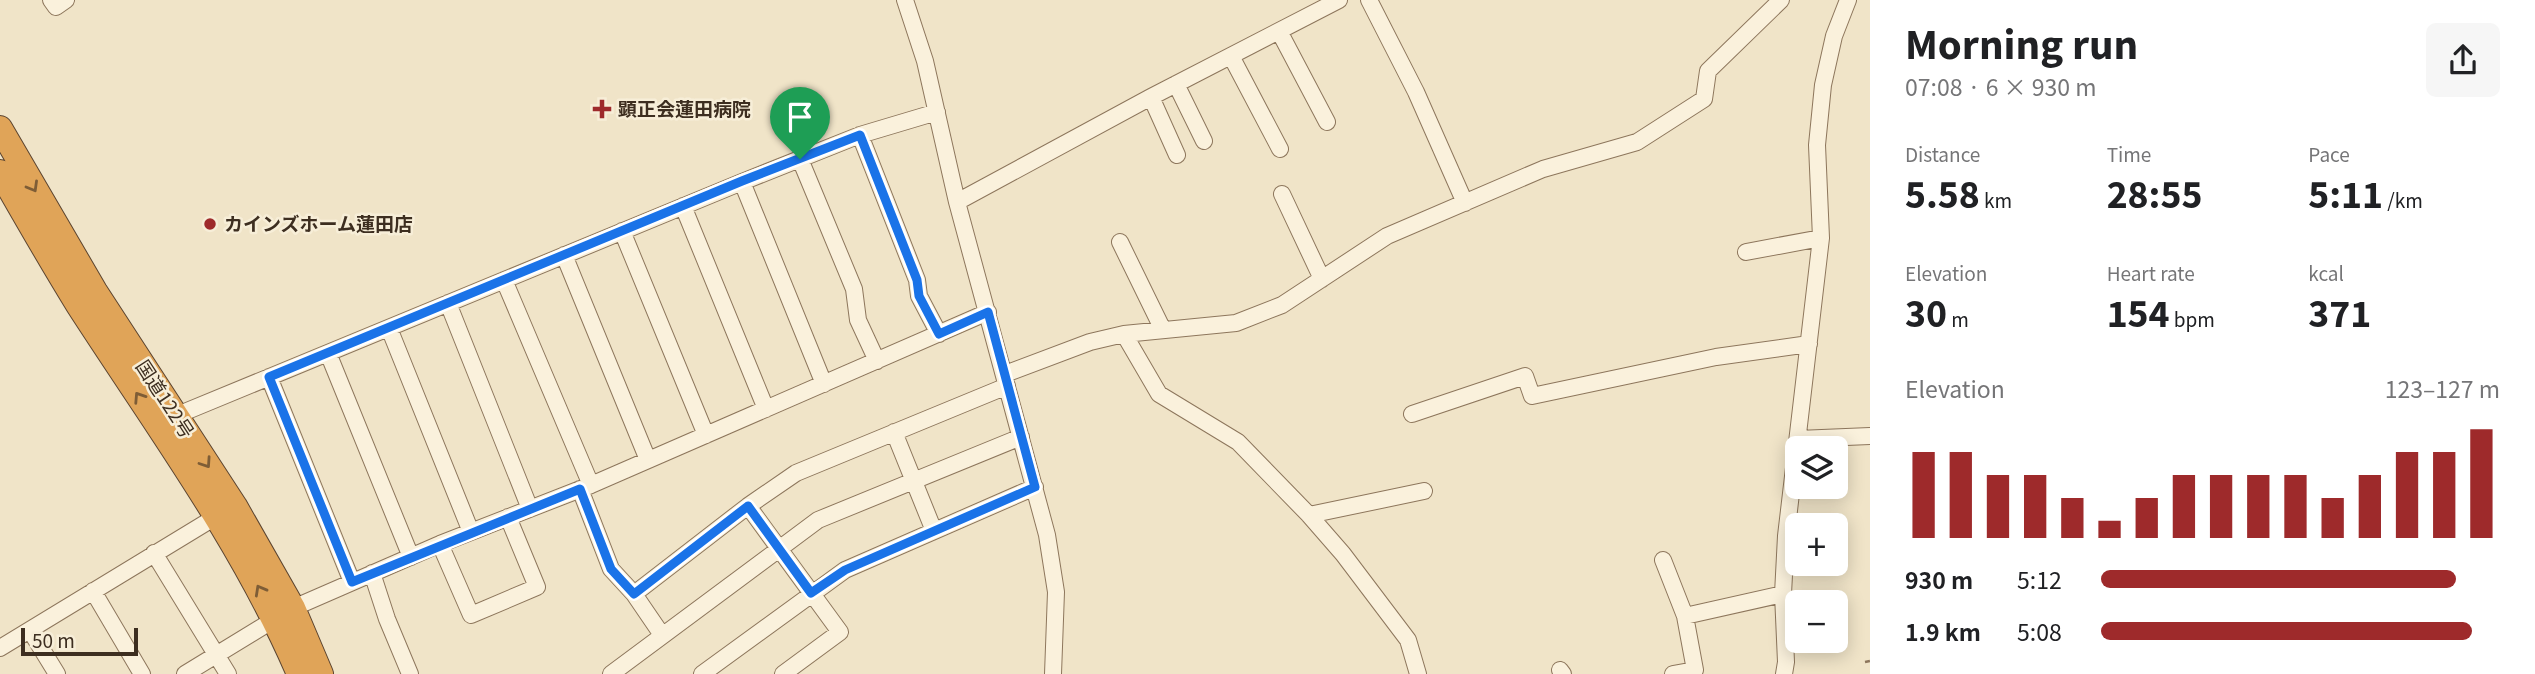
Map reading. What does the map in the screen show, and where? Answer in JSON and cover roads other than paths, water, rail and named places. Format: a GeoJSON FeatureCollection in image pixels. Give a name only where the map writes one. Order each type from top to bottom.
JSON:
{"type":"FeatureCollection","features":[{"type":"Feature","properties":{"kind":"highway","name":"国道122号"},"geometry":{"type":"LineString","coordinates":[[0,128],[95,291],[235,506],[284,613],[299,674]]}},
{"type":"Feature","properties":{"kind":"highway","name":"国道122号"},"geometry":{"type":"LineString","coordinates":[[0,172],[78,304],[284,613],[321,674]]}},
{"type":"Feature","properties":{"kind":"street"},"geometry":{"type":"LineString","coordinates":[[51,0],[56,7],[66,0]]}},
{"type":"Feature","properties":{"kind":"street"},"geometry":{"type":"LineString","coordinates":[[905,0],[925,61],[957,202],[1050,548],[1056,592],[1053,674]]}},
{"type":"Feature","properties":{"kind":"street"},"geometry":{"type":"LineString","coordinates":[[957,202],[1151,97],[1339,0]]}},
{"type":"Feature","properties":{"kind":"street"},"geometry":{"type":"LineString","coordinates":[[1369,0],[1416,92],[1465,202]]}},
{"type":"Feature","properties":{"kind":"street"},"geometry":{"type":"LineString","coordinates":[[634,594],[748,506],[796,473],[894,432],[1090,342],[1124,334],[1236,323],[1282,305],[1387,236],[1544,169],[1637,142],[1704,99],[1708,71],[1781,0]]}},
{"type":"Feature","properties":{"kind":"street"},"geometry":{"type":"LineString","coordinates":[[1798,436],[1821,238],[1817,145],[1823,85],[1834,36],[1848,0]]}},
{"type":"Feature","properties":{"kind":"street"},"geometry":{"type":"LineString","coordinates":[[1279,32],[1327,122]]}},
{"type":"Feature","properties":{"kind":"street"},"geometry":{"type":"LineString","coordinates":[[1231,56],[1280,149]]}},
{"type":"Feature","properties":{"kind":"street"},"geometry":{"type":"LineString","coordinates":[[1176,84],[1204,141]]}},
{"type":"Feature","properties":{"kind":"street"},"geometry":{"type":"LineString","coordinates":[[1151,97],[1177,155]]}},
{"type":"Feature","properties":{"kind":"street"},"geometry":{"type":"LineString","coordinates":[[175,416],[742,181],[860,135],[937,112]]}},
{"type":"Feature","properties":{"kind":"street"},"geometry":{"type":"LineString","coordinates":[[860,135],[917,280],[919,296],[939,334]]}},
{"type":"Feature","properties":{"kind":"street"},"geometry":{"type":"LineString","coordinates":[[800,159],[854,289],[858,320],[877,361]]}},
{"type":"Feature","properties":{"kind":"street"},"geometry":{"type":"LineString","coordinates":[[742,181],[824,384]]}},
{"type":"Feature","properties":{"kind":"street"},"geometry":{"type":"LineString","coordinates":[[1282,194],[1322,279]]}},
{"type":"Feature","properties":{"kind":"street"},"geometry":{"type":"LineString","coordinates":[[683,206],[766,409]]}},
{"type":"Feature","properties":{"kind":"street"},"geometry":{"type":"LineString","coordinates":[[622,231],[706,435]]}},
{"type":"Feature","properties":{"kind":"street"},"geometry":{"type":"LineString","coordinates":[[1746,252],[1821,238]]}},
{"type":"Feature","properties":{"kind":"street"},"geometry":{"type":"LineString","coordinates":[[1119,242],[1163,330]]}},
{"type":"Feature","properties":{"kind":"street"},"geometry":{"type":"LineString","coordinates":[[564,255],[648,460]]}},
{"type":"Feature","properties":{"kind":"street"},"geometry":{"type":"LineString","coordinates":[[504,280],[585,487],[611,569],[634,594],[662,635]]}},
{"type":"Feature","properties":{"kind":"street"},"geometry":{"type":"LineString","coordinates":[[448,303],[530,509]]}},
{"type":"Feature","properties":{"kind":"street"},"geometry":{"type":"LineString","coordinates":[[185,674],[284,613],[352,582],[585,487],[988,312]]}},
{"type":"Feature","properties":{"kind":"street"},"geometry":{"type":"LineString","coordinates":[[389,328],[471,532]]}},
{"type":"Feature","properties":{"kind":"street"},"geometry":{"type":"LineString","coordinates":[[1124,334],[1159,394],[1238,442],[1310,515],[1408,640],[1418,674]]}},
{"type":"Feature","properties":{"kind":"street"},"geometry":{"type":"LineString","coordinates":[[1412,414],[1525,376],[1532,396],[1675,365],[1808,344]]}},
{"type":"Feature","properties":{"kind":"street"},"geometry":{"type":"LineString","coordinates":[[328,353],[411,557]]}},
{"type":"Feature","properties":{"kind":"street"},"geometry":{"type":"LineString","coordinates":[[269,377],[352,582]]}},
{"type":"Feature","properties":{"kind":"street"},"geometry":{"type":"LineString","coordinates":[[894,432],[934,531]]}},
{"type":"Feature","properties":{"kind":"street"},"geometry":{"type":"LineString","coordinates":[[1848,437],[1870,436]]}},
{"type":"Feature","properties":{"kind":"street"},"geometry":{"type":"LineString","coordinates":[[618,672],[662,635],[818,520],[1021,437]]}},
{"type":"Feature","properties":{"kind":"street"},"geometry":{"type":"LineString","coordinates":[[702,674],[845,570],[1035,487]]}},
{"type":"Feature","properties":{"kind":"street"},"geometry":{"type":"LineString","coordinates":[[1310,515],[1424,491]]}},
{"type":"Feature","properties":{"kind":"street"},"geometry":{"type":"LineString","coordinates":[[1784,674],[1786,662],[1783,594],[1791,499]]}},
{"type":"Feature","properties":{"kind":"street"},"geometry":{"type":"LineString","coordinates":[[748,506],[840,632],[783,674]]}},
{"type":"Feature","properties":{"kind":"street"},"geometry":{"type":"LineString","coordinates":[[0,648],[217,516]]}},
{"type":"Feature","properties":{"kind":"street"},"geometry":{"type":"LineString","coordinates":[[440,544],[471,615],[537,587],[508,517]]}},
{"type":"Feature","properties":{"kind":"street"},"geometry":{"type":"LineString","coordinates":[[154,554],[228,674]]}},
{"type":"Feature","properties":{"kind":"street"},"geometry":{"type":"LineString","coordinates":[[1663,561],[1685,616],[1695,670],[1673,674]]}},
{"type":"Feature","properties":{"kind":"street"},"geometry":{"type":"LineString","coordinates":[[372,573],[387,619],[410,674]]}},
{"type":"Feature","properties":{"kind":"street"},"geometry":{"type":"LineString","coordinates":[[93,590],[142,674]]}},
{"type":"Feature","properties":{"kind":"street"},"geometry":{"type":"LineString","coordinates":[[1685,616],[1783,594]]}},
{"type":"Feature","properties":{"kind":"street"},"geometry":{"type":"LineString","coordinates":[[30,630],[57,674]]}},
{"type":"Feature","properties":{"kind":"place","name":"顕正会蓮田病院"},"geometry":{"type":"Point","coordinates":[602,109]}},
{"type":"Feature","properties":{"kind":"place","name":"カインズホーム蓮田店"},"geometry":{"type":"Point","coordinates":[210,224]}}]}
